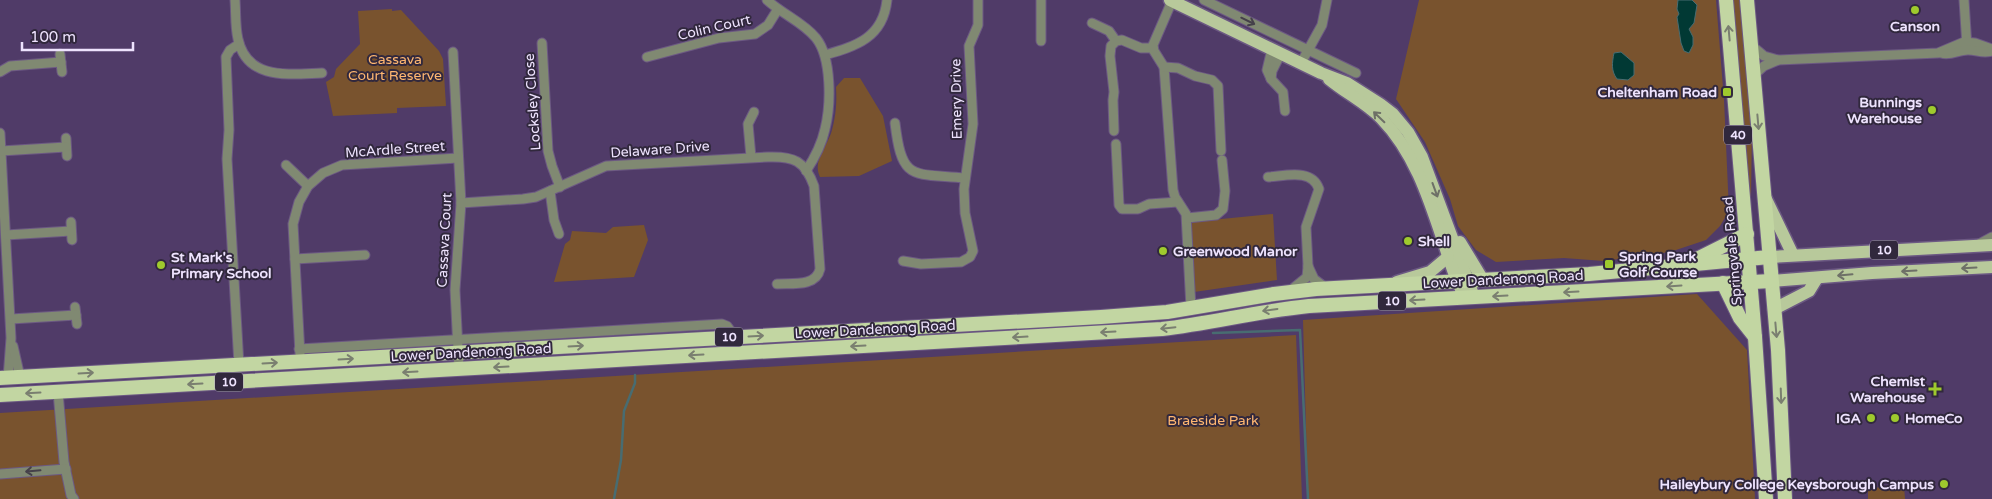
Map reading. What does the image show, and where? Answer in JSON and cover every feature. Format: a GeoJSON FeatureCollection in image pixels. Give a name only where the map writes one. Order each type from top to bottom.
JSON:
{"type":"FeatureCollection","features":[{"type":"Feature","properties":{"kind":"highway","name":"Springvale Road"},"geometry":{"type":"LineString","coordinates":[[1726,0],[1751,282],[1766,499]]}},
{"type":"Feature","properties":{"kind":"highway","name":"40"},"geometry":{"type":"LineString","coordinates":[[1748,0],[1781,392],[1785,499]]}},
{"type":"Feature","properties":{"kind":"highway"},"geometry":{"type":"LineString","coordinates":[[1688,264],[1747,234]]}},
{"type":"Feature","properties":{"kind":"highway","name":"10"},"geometry":{"type":"LineString","coordinates":[[1749,258],[1769,257]]}},
{"type":"Feature","properties":{"kind":"highway","name":"Lower Dandenong Road"},"geometry":{"type":"LineString","coordinates":[[9,378],[239,365],[300,355],[457,346],[735,337],[1101,317],[1192,308],[1289,292],[1327,288],[1589,274],[1749,258]]}},
{"type":"Feature","properties":{"kind":"highway","name":"10"},"geometry":{"type":"LineString","coordinates":[[1751,282],[1771,281]]}},
{"type":"Feature","properties":{"kind":"highway","name":"Lower Dandenong Road"},"geometry":{"type":"LineString","coordinates":[[0,395],[1162,328],[1294,307],[1751,282]]}},
{"type":"Feature","properties":{"kind":"highway"},"geometry":{"type":"LineString","coordinates":[[1723,283],[1740,318],[1755,337]]}},
{"type":"Feature","properties":{"kind":"main road"},"geometry":{"type":"LineString","coordinates":[[1171,1],[1301,64],[1347,82],[1393,114],[1405,127],[1422,157],[1447,224],[1462,281]]}},
{"type":"Feature","properties":{"kind":"main road"},"geometry":{"type":"LineString","coordinates":[[1321,73],[1364,103],[1381,118],[1402,142],[1420,181],[1448,257],[1470,297]]}},
{"type":"Feature","properties":{"kind":"main road"},"geometry":{"type":"LineString","coordinates":[[1764,194],[1785,242],[1793,255]]}},
{"type":"Feature","properties":{"kind":"main road"},"geometry":{"type":"LineString","coordinates":[[1447,224],[1483,280]]}},
{"type":"Feature","properties":{"kind":"main road","name":"10"},"geometry":{"type":"LineString","coordinates":[[1769,257],[1992,245]]}},
{"type":"Feature","properties":{"kind":"main road"},"geometry":{"type":"LineString","coordinates":[[1388,285],[1430,272],[1448,257]]}},
{"type":"Feature","properties":{"kind":"main road","name":"10"},"geometry":{"type":"LineString","coordinates":[[1771,281],[1872,273],[1992,267]]}},
{"type":"Feature","properties":{"kind":"main road"},"geometry":{"type":"LineString","coordinates":[[1774,309],[1809,291],[1817,278]]}},
{"type":"Feature","properties":{"kind":"street"},"geometry":{"type":"LineString","coordinates":[[235,0],[239,44],[253,65],[266,72],[285,75],[322,73]]}},
{"type":"Feature","properties":{"kind":"street"},"geometry":{"type":"LineString","coordinates":[[767,0],[810,31],[821,45],[825,55],[828,88],[827,119],[822,138],[815,155],[804,169],[812,181],[816,194],[819,272],[816,278],[810,281],[777,284]]}},
{"type":"Feature","properties":{"kind":"street"},"geometry":{"type":"LineString","coordinates":[[825,55],[855,46],[870,36],[880,22],[887,0]]}},
{"type":"Feature","properties":{"kind":"street","name":"Emery Drive"},"geometry":{"type":"LineString","coordinates":[[903,260],[921,264],[961,262],[970,258],[973,248],[965,213],[964,178],[973,124],[970,46],[978,25],[978,0]]}},
{"type":"Feature","properties":{"kind":"street"},"geometry":{"type":"LineString","coordinates":[[1041,0],[1041,41]]}},
{"type":"Feature","properties":{"kind":"street"},"geometry":{"type":"LineString","coordinates":[[1204,0],[1218,3],[1308,51],[1356,74]]}},
{"type":"Feature","properties":{"kind":"street"},"geometry":{"type":"LineString","coordinates":[[1301,64],[1322,25],[1327,0]]}},
{"type":"Feature","properties":{"kind":"street"},"geometry":{"type":"LineString","coordinates":[[1964,0],[1967,46]]}},
{"type":"Feature","properties":{"kind":"street"},"geometry":{"type":"LineString","coordinates":[[1171,1],[1154,38],[1153,48],[1164,67],[1172,185],[1178,202],[1184,209],[1187,218],[1192,308]]}},
{"type":"Feature","properties":{"kind":"street","name":"Colin Court"},"geometry":{"type":"LineString","coordinates":[[646,57],[719,38],[755,34],[768,25],[778,9]]}},
{"type":"Feature","properties":{"kind":"street"},"geometry":{"type":"LineString","coordinates":[[1092,22],[1109,32],[1116,41]]}},
{"type":"Feature","properties":{"kind":"street"},"geometry":{"type":"LineString","coordinates":[[1114,130],[1111,46],[1116,41],[1122,40],[1141,48],[1153,48]]}},
{"type":"Feature","properties":{"kind":"street","name":"Locksley Close"},"geometry":{"type":"LineString","coordinates":[[542,43],[548,151],[560,187]]}},
{"type":"Feature","properties":{"kind":"street"},"geometry":{"type":"LineString","coordinates":[[239,44],[230,50],[226,57],[229,130],[227,159],[239,365]]}},
{"type":"Feature","properties":{"kind":"street"},"geometry":{"type":"LineString","coordinates":[[1751,45],[1764,56],[1778,60],[1938,53],[1967,46],[1992,50]]}},
{"type":"Feature","properties":{"kind":"street"},"geometry":{"type":"LineString","coordinates":[[1276,51],[1267,70],[1271,79],[1283,92],[1285,112]]}},
{"type":"Feature","properties":{"kind":"street","name":"Cassava Court"},"geometry":{"type":"LineString","coordinates":[[452,52],[461,203],[455,290],[459,369]]}},
{"type":"Feature","properties":{"kind":"street"},"geometry":{"type":"LineString","coordinates":[[1754,75],[1764,66],[1778,60]]}},
{"type":"Feature","properties":{"kind":"street"},"geometry":{"type":"LineString","coordinates":[[0,72],[10,66],[61,63]]}},
{"type":"Feature","properties":{"kind":"street"},"geometry":{"type":"LineString","coordinates":[[1164,67],[1178,68],[1195,76],[1212,80],[1218,86],[1225,191],[1223,209],[1216,215],[1187,218]]}},
{"type":"Feature","properties":{"kind":"street"},"geometry":{"type":"LineString","coordinates":[[751,157],[748,124],[754,112]]}},
{"type":"Feature","properties":{"kind":"street"},"geometry":{"type":"LineString","coordinates":[[894,123],[900,157],[910,170],[921,174],[964,178]]}},
{"type":"Feature","properties":{"kind":"street"},"geometry":{"type":"LineString","coordinates":[[0,133],[11,338],[9,378]]}},
{"type":"Feature","properties":{"kind":"street"},"geometry":{"type":"LineString","coordinates":[[1116,144],[1119,205],[1122,209],[1138,209],[1149,204],[1178,202]]}},
{"type":"Feature","properties":{"kind":"street"},"geometry":{"type":"LineString","coordinates":[[1,151],[66,147]]}},
{"type":"Feature","properties":{"kind":"street","name":"Delaware Drive"},"geometry":{"type":"LineString","coordinates":[[461,203],[523,199],[550,191],[606,166],[777,156],[804,169]]}},
{"type":"Feature","properties":{"kind":"street","name":"McArdle Street"},"geometry":{"type":"LineString","coordinates":[[300,355],[293,224],[299,202],[308,186],[323,173],[342,165],[458,158]]}},
{"type":"Feature","properties":{"kind":"street"},"geometry":{"type":"LineString","coordinates":[[286,165],[308,186]]}},
{"type":"Feature","properties":{"kind":"street"},"geometry":{"type":"LineString","coordinates":[[1268,177],[1308,176],[1314,179],[1318,186],[1318,196],[1306,227],[1308,266],[1312,277],[1327,288]]}},
{"type":"Feature","properties":{"kind":"street"},"geometry":{"type":"LineString","coordinates":[[550,191],[558,234]]}},
{"type":"Feature","properties":{"kind":"street"},"geometry":{"type":"LineString","coordinates":[[6,235],[71,231]]}},
{"type":"Feature","properties":{"kind":"street"},"geometry":{"type":"LineString","coordinates":[[1974,246],[1992,237]]}},
{"type":"Feature","properties":{"kind":"street"},"geometry":{"type":"LineString","coordinates":[[295,259],[365,255]]}},
{"type":"Feature","properties":{"kind":"street"},"geometry":{"type":"LineString","coordinates":[[1289,292],[1304,281],[1308,266]]}},
{"type":"Feature","properties":{"kind":"street"},"geometry":{"type":"LineString","coordinates":[[10,319],[76,315]]}},
{"type":"Feature","properties":{"kind":"street","name":"Lower Dandenong Road"},"geometry":{"type":"LineString","coordinates":[[457,346],[725,325],[731,329],[735,337]]}},
{"type":"Feature","properties":{"kind":"street"},"geometry":{"type":"LineString","coordinates":[[58,392],[66,468],[71,495],[74,499]]}},
{"type":"Feature","properties":{"kind":"street"},"geometry":{"type":"LineString","coordinates":[[0,474],[66,468]]}},
{"type":"Feature","properties":{"kind":"green space","name":"Spring Park Golf Course"},"geometry":{"type":"Polygon","coordinates":[[[1419,0],[1716,0],[1724,100],[1729,211],[1720,226],[1706,240],[1670,252],[1604,261],[1564,258],[1496,262],[1476,250],[1458,226],[1450,199],[1425,142],[1396,99],[1419,0]]]}},
{"type":"Feature","properties":{"kind":"green space"},"geometry":{"type":"Polygon","coordinates":[[[1732,0],[1742,0],[1752,124],[1751,199],[1749,200],[1732,0]]]}},
{"type":"Feature","properties":{"kind":"green space","name":"Cassava Court Reserve"},"geometry":{"type":"Polygon","coordinates":[[[392,9],[392,11],[401,10],[439,51],[443,59],[446,106],[397,108],[397,113],[333,116],[326,82],[334,77],[336,69],[360,44],[358,11],[392,9]]]}},
{"type":"Feature","properties":{"kind":"green space"},"geometry":{"type":"Polygon","coordinates":[[[844,78],[860,78],[883,116],[892,161],[859,176],[820,177],[818,171],[819,159],[830,136],[833,124],[836,108],[836,87],[844,78]]]}},
{"type":"Feature","properties":{"kind":"green space"},"geometry":{"type":"Polygon","coordinates":[[[1273,214],[1277,280],[1194,292],[1191,222],[1273,214]]]}},
{"type":"Feature","properties":{"kind":"green space"},"geometry":{"type":"Polygon","coordinates":[[[644,225],[648,240],[634,277],[554,282],[565,244],[570,240],[572,231],[606,233],[613,227],[644,225]]]}},
{"type":"Feature","properties":{"kind":"green space"},"geometry":{"type":"Polygon","coordinates":[[[1697,294],[1747,350],[1755,499],[1308,499],[1303,320],[1697,294]]]}},
{"type":"Feature","properties":{"kind":"green space","name":"Braeside Park"},"geometry":{"type":"Polygon","coordinates":[[[1296,335],[1302,499],[0,499],[0,413],[1296,335]]]}},
{"type":"Feature","properties":{"kind":"green space"},"geometry":{"type":"Polygon","coordinates":[[[1904,486],[1905,499],[1868,499],[1868,488],[1904,486]]]}},
{"type":"Feature","properties":{"kind":"shaded area"},"geometry":{"type":"Polygon","coordinates":[[[1678,0],[1692,0],[1697,5],[1694,23],[1689,29],[1693,37],[1693,45],[1689,53],[1684,51],[1681,43],[1677,17],[1679,14],[1677,9],[1678,0]]]}},
{"type":"Feature","properties":{"kind":"shaded area"},"geometry":{"type":"Polygon","coordinates":[[[1621,52],[1634,63],[1634,75],[1628,80],[1617,79],[1613,70],[1614,53],[1621,52]]]}},
{"type":"Feature","properties":{"kind":"waterway"},"geometry":{"type":"LineString","coordinates":[[1213,333],[1300,330],[1308,499]]}},
{"type":"Feature","properties":{"kind":"waterway"},"geometry":{"type":"LineString","coordinates":[[614,499],[621,460],[624,411],[635,383],[635,375]]}},
{"type":"Feature","properties":{"kind":"place","name":"Canson"},"geometry":{"type":"Point","coordinates":[1915,10]}},
{"type":"Feature","properties":{"kind":"place","name":"Cheltenham Road"},"geometry":{"type":"Point","coordinates":[1727,92]}},
{"type":"Feature","properties":{"kind":"place","name":"Bunnings Warehouse"},"geometry":{"type":"Point","coordinates":[1932,110]}},
{"type":"Feature","properties":{"kind":"place","name":"Shell"},"geometry":{"type":"Point","coordinates":[1408,241]}},
{"type":"Feature","properties":{"kind":"place","name":"Greenwood Manor"},"geometry":{"type":"Point","coordinates":[1163,251]}},
{"type":"Feature","properties":{"kind":"place","name":"Spring Park Golf Course"},"geometry":{"type":"Point","coordinates":[1609,264]}},
{"type":"Feature","properties":{"kind":"place","name":"St Mark's Primary School"},"geometry":{"type":"Point","coordinates":[161,265]}},
{"type":"Feature","properties":{"kind":"place","name":"Chemist Warehouse"},"geometry":{"type":"Point","coordinates":[1935,389]}},
{"type":"Feature","properties":{"kind":"place","name":"IGA"},"geometry":{"type":"Point","coordinates":[1871,418]}},
{"type":"Feature","properties":{"kind":"place","name":"HomeCo"},"geometry":{"type":"Point","coordinates":[1895,418]}},
{"type":"Feature","properties":{"kind":"place","name":"Haileybury College Keysborough Campus"},"geometry":{"type":"Point","coordinates":[1944,484]}}]}
